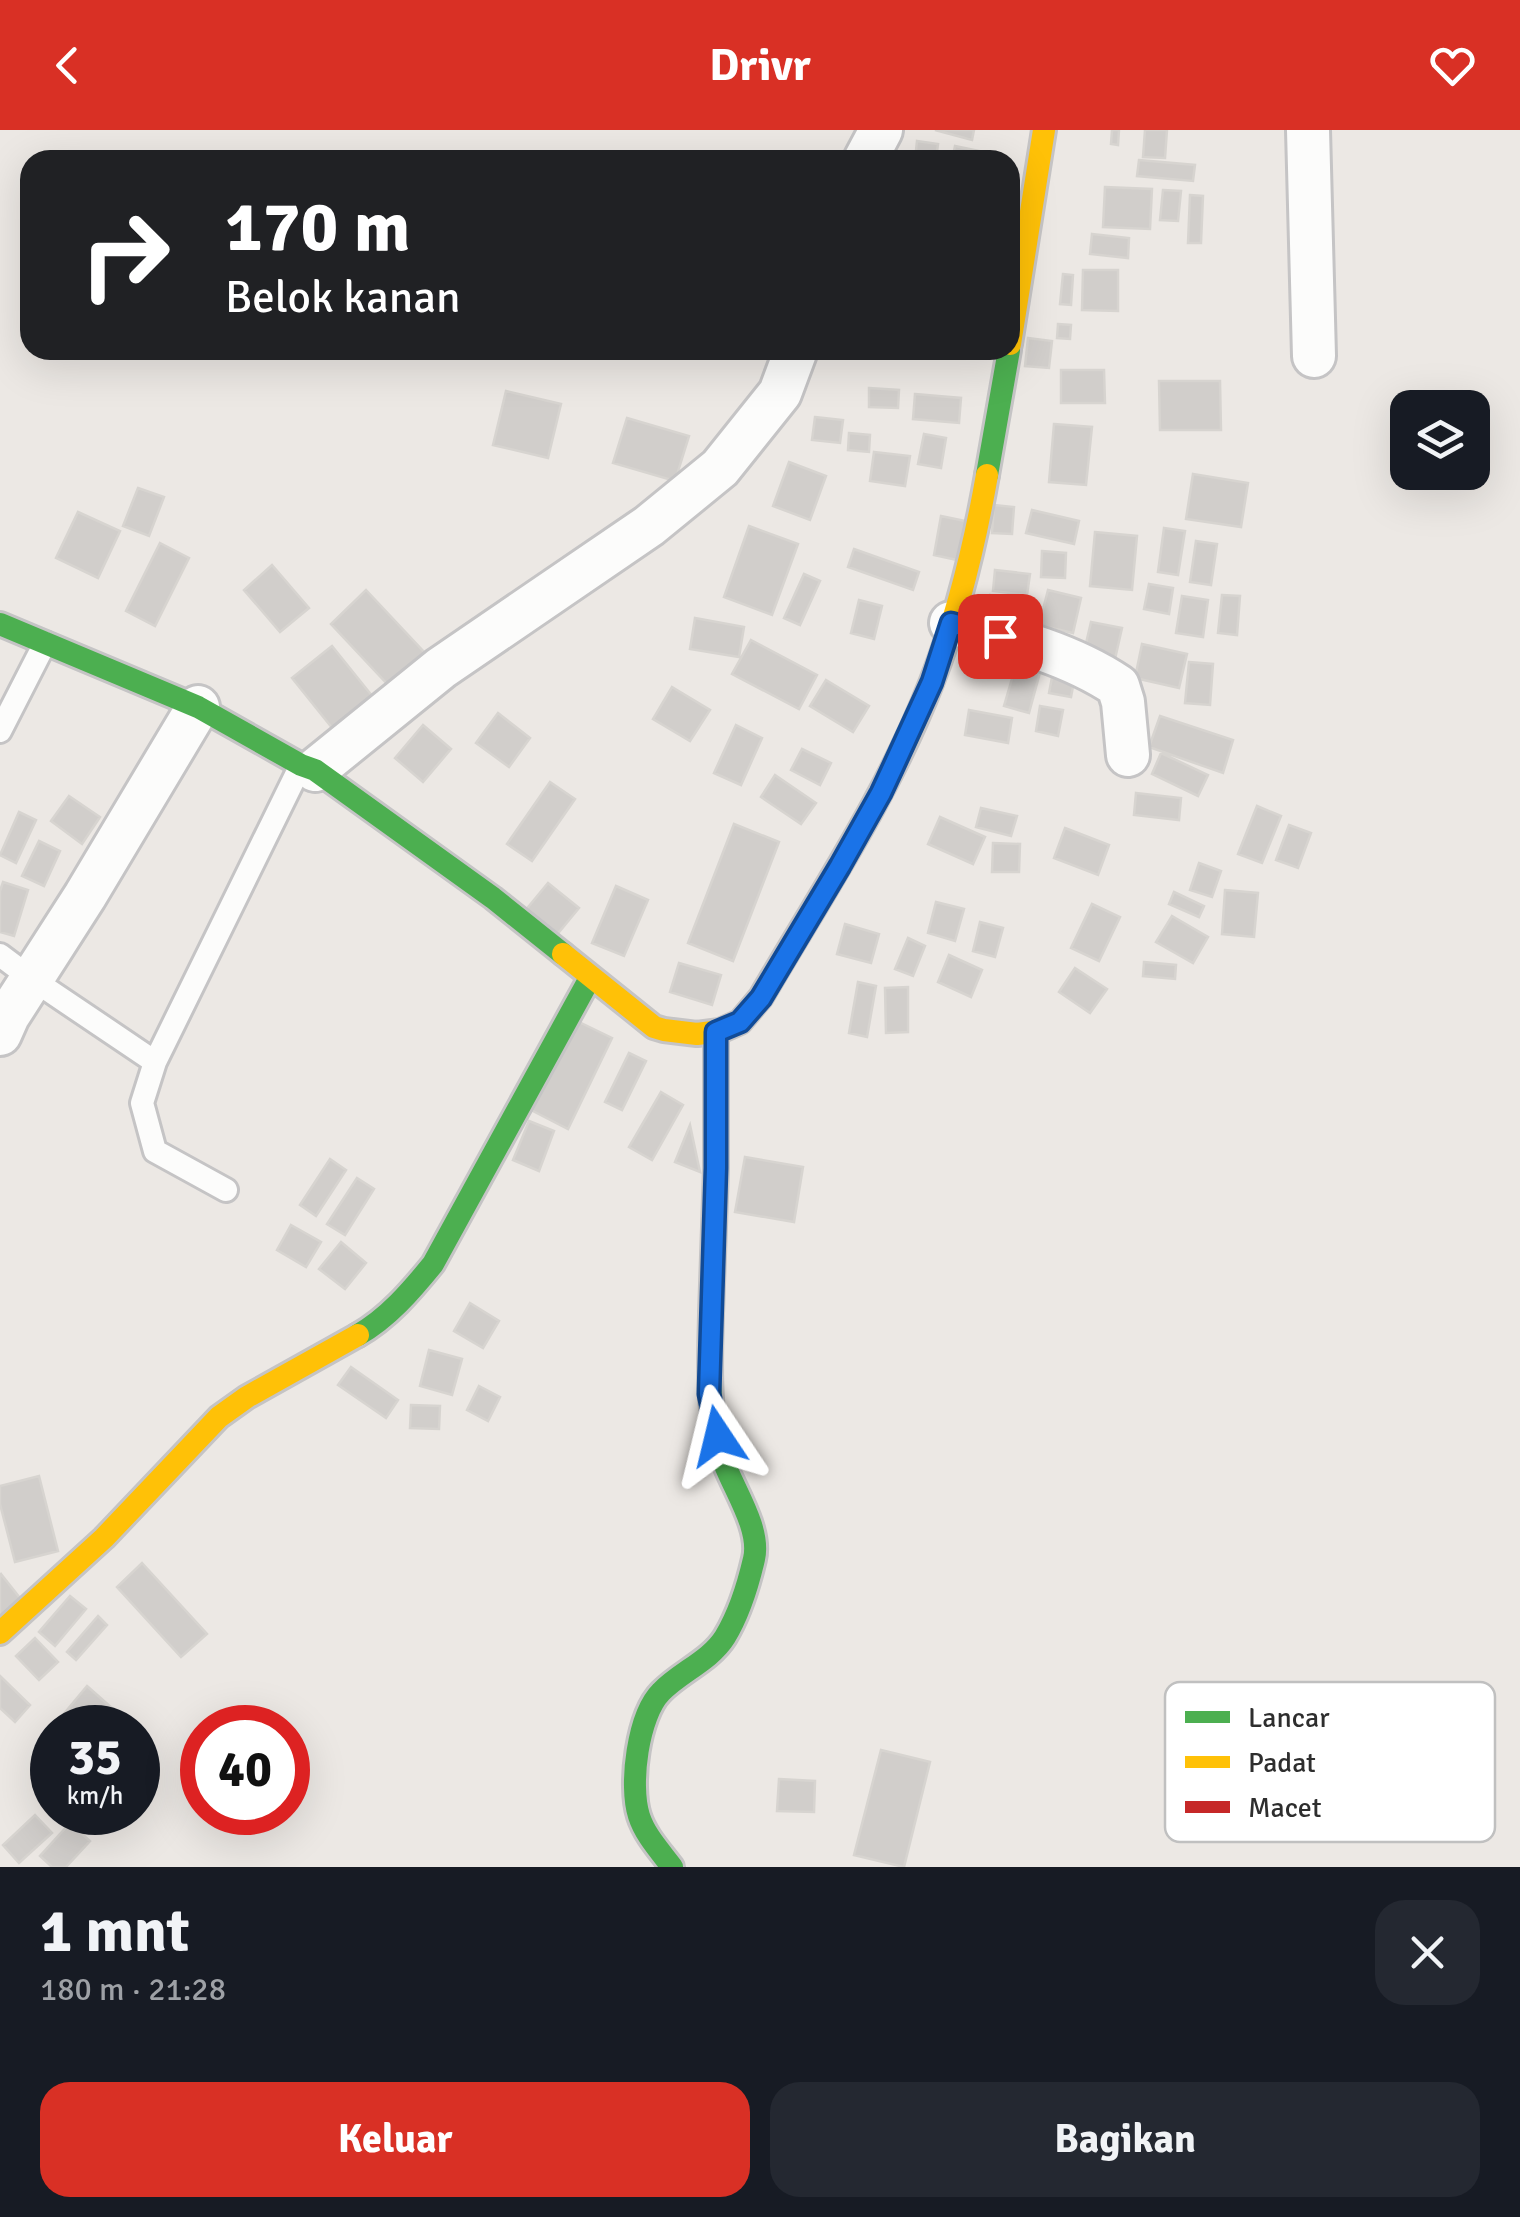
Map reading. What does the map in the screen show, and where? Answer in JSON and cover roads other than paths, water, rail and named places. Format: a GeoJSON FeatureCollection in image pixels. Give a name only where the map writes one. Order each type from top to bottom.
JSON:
{"type":"FeatureCollection","features":[{"type":"Feature","properties":{"kind":"street"},"geometry":{"type":"LineString","coordinates":[[1020,279],[1044,130]]}},
{"type":"Feature","properties":{"kind":"street"},"geometry":{"type":"LineString","coordinates":[[1308,130],[1314,356]]}},
{"type":"Feature","properties":{"kind":"street"},"geometry":{"type":"LineString","coordinates":[[308,768],[440,668],[649,526],[720,468],[780,392],[792,360]]}},
{"type":"Feature","properties":{"kind":"street"},"geometry":{"type":"LineString","coordinates":[[0,624],[198,706],[308,768],[493,898],[654,1027],[686,1034],[716,1032],[740,1022],[761,998],[881,793],[932,682],[980,513],[1007,360]]}},
{"type":"Feature","properties":{"kind":"street"},"geometry":{"type":"LineString","coordinates":[[951,623],[1060,657],[1098,672],[1118,686],[1128,756]]}},
{"type":"Feature","properties":{"kind":"street"},"geometry":{"type":"LineString","coordinates":[[0,1034],[8,1016],[16,967],[85,896],[198,706]]}},
{"type":"Feature","properties":{"kind":"street"},"geometry":{"type":"LineString","coordinates":[[0,1633],[104,1538],[219,1417],[247,1397],[374,1326],[410,1292],[433,1264],[590,978]]}},
{"type":"Feature","properties":{"kind":"street"},"geometry":{"type":"LineString","coordinates":[[672,1867],[652,1842],[640,1816],[635,1790],[639,1742],[646,1716],[659,1693],[723,1640],[739,1608],[756,1553],[750,1521],[723,1461],[709,1394],[716,1032]]}},
{"type":"Feature","properties":{"kind":"lane"},"geometry":{"type":"LineString","coordinates":[[0,731],[45,643]]}},
{"type":"Feature","properties":{"kind":"lane"},"geometry":{"type":"LineString","coordinates":[[226,1190],[155,1151],[142,1104],[155,1062],[308,768]]}},
{"type":"Feature","properties":{"kind":"lane"},"geometry":{"type":"LineString","coordinates":[[16,967],[155,1062]]}}]}
